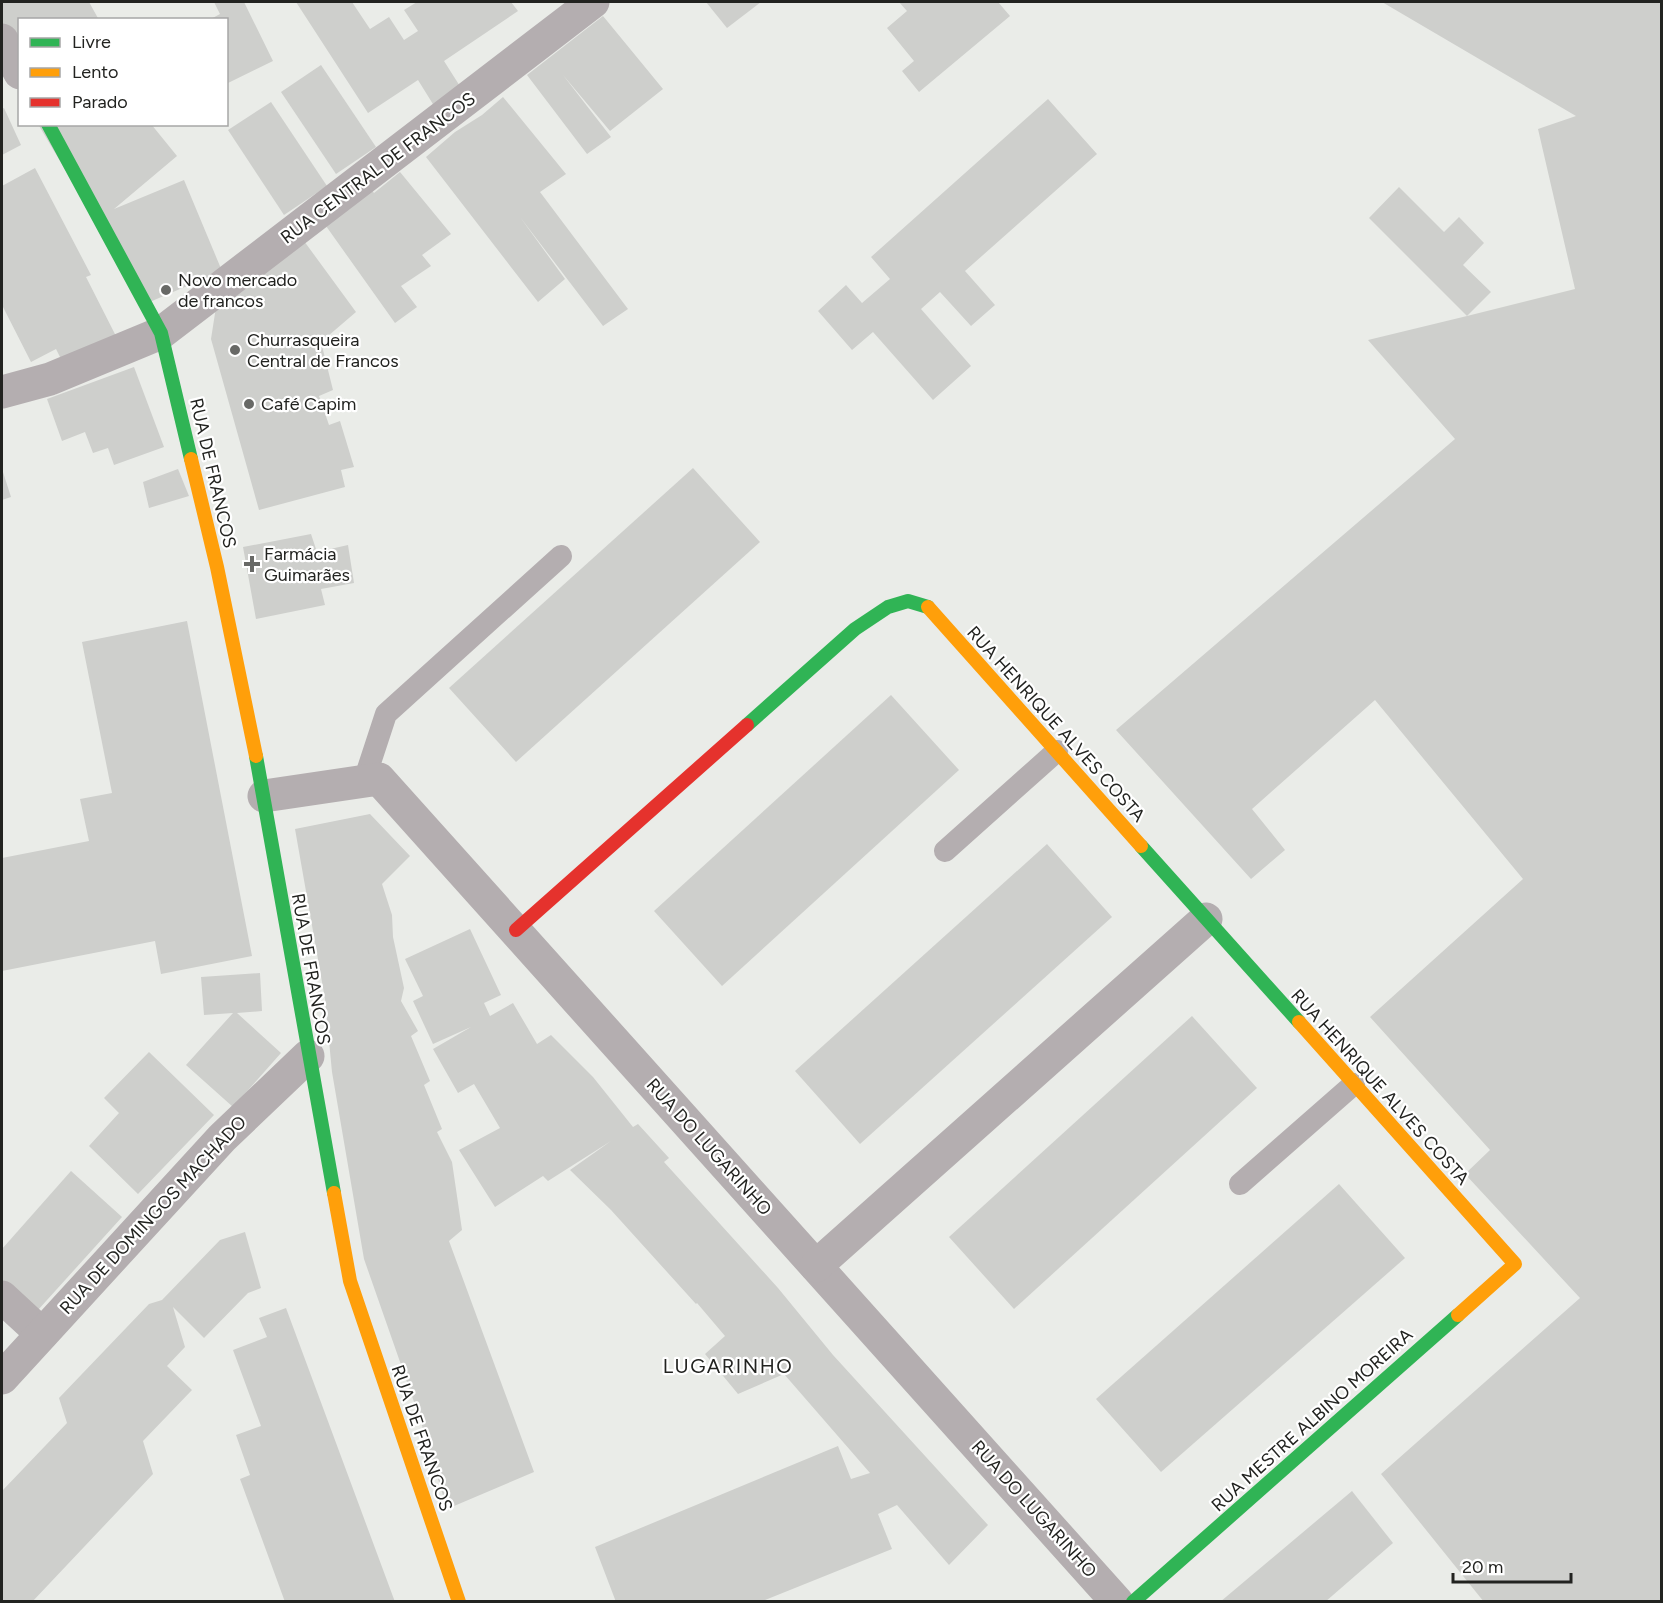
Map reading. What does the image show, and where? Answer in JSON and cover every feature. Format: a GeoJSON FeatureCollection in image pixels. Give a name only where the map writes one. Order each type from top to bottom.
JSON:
{"type":"FeatureCollection","features":[{"type":"Feature","properties":{"kind":"street","name":"RUA CENTRAL DE FRANCOS"},"geometry":{"type":"LineString","coordinates":[[2,392],[51,379],[162,333],[593,2]]}},
{"type":"Feature","properties":{"kind":"street"},"geometry":{"type":"LineString","coordinates":[[2,40],[18,69]]}},
{"type":"Feature","properties":{"kind":"street","name":"RUA DE FRANCOS"},"geometry":{"type":"LineString","coordinates":[[49,126],[162,333],[217,567],[264,796],[308,1056],[350,1281],[459,1602]]}},
{"type":"Feature","properties":{"kind":"street","name":"RUA HENRIQUE ALVES COSTA"},"geometry":{"type":"LineString","coordinates":[[516,930],[855,629],[888,607],[908,601],[927,606],[1515,1264]]}},
{"type":"Feature","properties":{"kind":"street","name":"RUA DO LUGARINHO"},"geometry":{"type":"LineString","coordinates":[[264,796],[379,779],[1117,1602]]}},
{"type":"Feature","properties":{"kind":"street"},"geometry":{"type":"LineString","coordinates":[[816,1266],[1206,919]]}},
{"type":"Feature","properties":{"kind":"street","name":"RUA DE DOMINGOS MACHADO"},"geometry":{"type":"LineString","coordinates":[[2,1378],[222,1138],[308,1056]]}},
{"type":"Feature","properties":{"kind":"street","name":"RUA MESTRE ALBINO MOREIRA"},"geometry":{"type":"LineString","coordinates":[[1133,1602],[1515,1264]]}},
{"type":"Feature","properties":{"kind":"street"},"geometry":{"type":"LineString","coordinates":[[2,1297],[42,1334]]}},
{"type":"Feature","properties":{"kind":"lane"},"geometry":{"type":"LineString","coordinates":[[364,781],[386,714],[561,556]]}},
{"type":"Feature","properties":{"kind":"lane"},"geometry":{"type":"LineString","coordinates":[[945,852],[1057,751]]}},
{"type":"Feature","properties":{"kind":"lane"},"geometry":{"type":"LineString","coordinates":[[1240,1185],[1354,1084]]}},
{"type":"Feature","properties":{"kind":"building"},"geometry":{"type":"Polygon","coordinates":[[[2,2],[89,2],[98,18],[18,18],[18,60],[2,33],[2,2]]]}},
{"type":"Feature","properties":{"kind":"building"},"geometry":{"type":"Polygon","coordinates":[[[214,2],[244,2],[273,61],[228,83],[228,18],[213,18],[220,14],[214,2]]]}},
{"type":"Feature","properties":{"kind":"building"},"geometry":{"type":"Polygon","coordinates":[[[296,2],[352,2],[370,29],[389,17],[404,40],[418,31],[404,10],[417,2],[511,2],[518,11],[444,61],[463,91],[436,109],[418,80],[368,113],[296,2]]]}},
{"type":"Feature","properties":{"kind":"building"},"geometry":{"type":"Polygon","coordinates":[[[706,2],[761,2],[727,28],[706,2]]]}},
{"type":"Feature","properties":{"kind":"building"},"geometry":{"type":"Polygon","coordinates":[[[899,2],[998,2],[1010,16],[919,92],[902,71],[914,61],[887,28],[907,11],[899,2]]]}},
{"type":"Feature","properties":{"kind":"building"},"geometry":{"type":"Polygon","coordinates":[[[1382,2],[1662,2],[1662,1602],[1484,1602],[1381,1474],[1580,1298],[1465,1174],[1490,1150],[1370,1017],[1523,879],[1375,700],[1252,809],[1285,850],[1251,879],[1116,730],[1455,439],[1368,340],[1575,289],[1538,129],[1576,116],[1382,2]]]}},
{"type":"Feature","properties":{"kind":"building"},"geometry":{"type":"Polygon","coordinates":[[[603,16],[663,89],[610,131],[563,75],[611,137],[587,154],[527,75],[603,16]]]}},
{"type":"Feature","properties":{"kind":"building"},"geometry":{"type":"Polygon","coordinates":[[[321,65],[376,147],[336,174],[281,92],[321,65]]]}},
{"type":"Feature","properties":{"kind":"building"},"geometry":{"type":"Polygon","coordinates":[[[503,97],[566,174],[540,192],[628,309],[603,326],[520,217],[565,279],[538,302],[426,157],[455,132],[482,115],[503,97]]]}},
{"type":"Feature","properties":{"kind":"building"},"geometry":{"type":"Polygon","coordinates":[[[1048,99],[1097,154],[965,271],[995,305],[971,326],[940,292],[921,309],[971,366],[933,400],[873,332],[852,350],[818,311],[846,285],[862,303],[890,279],[871,257],[1048,99]]]}},
{"type":"Feature","properties":{"kind":"building"},"geometry":{"type":"Polygon","coordinates":[[[271,102],[327,186],[284,215],[228,130],[271,102]]]}},
{"type":"Feature","properties":{"kind":"building"},"geometry":{"type":"Polygon","coordinates":[[[4,108],[21,145],[2,155],[2,109],[4,108]]]}},
{"type":"Feature","properties":{"kind":"building"},"geometry":{"type":"Polygon","coordinates":[[[39,126],[153,126],[177,156],[114,209],[184,180],[222,271],[145,304],[39,126]]]}},
{"type":"Feature","properties":{"kind":"building"},"geometry":{"type":"Polygon","coordinates":[[[35,168],[91,275],[86,277],[120,344],[67,371],[56,349],[31,362],[2,305],[2,186],[35,168]]]}},
{"type":"Feature","properties":{"kind":"building"},"geometry":{"type":"Polygon","coordinates":[[[400,172],[451,234],[422,255],[431,266],[401,286],[417,307],[395,323],[326,226],[370,188],[374,193],[400,172]]]}},
{"type":"Feature","properties":{"kind":"building"},"geometry":{"type":"Polygon","coordinates":[[[1399,187],[1444,232],[1459,217],[1484,243],[1463,265],[1491,292],[1467,316],[1369,218],[1399,187]]]}},
{"type":"Feature","properties":{"kind":"building"},"geometry":{"type":"Polygon","coordinates":[[[304,241],[356,312],[321,342],[333,390],[319,396],[329,425],[340,421],[354,467],[341,470],[345,487],[259,510],[211,339],[216,307],[304,241]]]}},
{"type":"Feature","properties":{"kind":"building"},"geometry":{"type":"Polygon","coordinates":[[[134,367],[164,447],[114,465],[108,448],[93,453],[85,432],[62,441],[47,399],[134,367]]]}},
{"type":"Feature","properties":{"kind":"building"},"geometry":{"type":"Polygon","coordinates":[[[693,468],[760,542],[516,762],[449,688],[693,468]]]}},
{"type":"Feature","properties":{"kind":"building"},"geometry":{"type":"Polygon","coordinates":[[[2,469],[11,497],[2,500],[2,469]]]}},
{"type":"Feature","properties":{"kind":"building"},"geometry":{"type":"Polygon","coordinates":[[[178,469],[189,496],[149,508],[143,482],[178,469]]]}},
{"type":"Feature","properties":{"kind":"building"},"geometry":{"type":"Polygon","coordinates":[[[311,534],[317,552],[348,545],[354,583],[321,589],[325,605],[256,619],[243,547],[311,534]]]}},
{"type":"Feature","properties":{"kind":"building"},"geometry":{"type":"Polygon","coordinates":[[[187,621],[252,956],[161,974],[155,941],[2,971],[2,858],[89,841],[80,799],[112,793],[82,642],[187,621]]]}},
{"type":"Feature","properties":{"kind":"building"},"geometry":{"type":"Polygon","coordinates":[[[891,695],[959,770],[722,986],[654,911],[891,695]]]}},
{"type":"Feature","properties":{"kind":"building"},"geometry":{"type":"Polygon","coordinates":[[[370,814],[410,856],[382,884],[392,915],[393,937],[404,988],[401,1001],[418,1031],[411,1036],[430,1081],[424,1085],[442,1129],[437,1132],[452,1162],[462,1230],[449,1241],[534,1472],[447,1509],[420,1419],[364,1259],[332,1072],[325,999],[295,829],[370,814]]]}},
{"type":"Feature","properties":{"kind":"building"},"geometry":{"type":"Polygon","coordinates":[[[1047,844],[1112,917],[860,1144],[795,1071],[1047,844]]]}},
{"type":"Feature","properties":{"kind":"building"},"geometry":{"type":"Polygon","coordinates":[[[470,929],[501,995],[484,1003],[490,1016],[513,1003],[537,1044],[551,1035],[593,1077],[633,1127],[638,1124],[669,1158],[664,1162],[778,1288],[833,1355],[988,1525],[949,1565],[897,1505],[878,1514],[892,1549],[760,1602],[616,1602],[595,1547],[838,1446],[851,1479],[870,1473],[784,1374],[738,1394],[705,1354],[725,1336],[611,1210],[570,1170],[611,1141],[548,1181],[543,1176],[495,1207],[459,1150],[500,1128],[474,1084],[458,1093],[433,1049],[471,1027],[433,1044],[413,1001],[423,996],[405,959],[470,929]]]}},
{"type":"Feature","properties":{"kind":"building"},"geometry":{"type":"Polygon","coordinates":[[[260,973],[262,1011],[237,1013],[281,1053],[233,1107],[186,1065],[233,1013],[204,1015],[201,977],[260,973]]]}},
{"type":"Feature","properties":{"kind":"building"},"geometry":{"type":"Polygon","coordinates":[[[1192,1016],[1257,1088],[1014,1309],[949,1237],[1192,1016]]]}},
{"type":"Feature","properties":{"kind":"building"},"geometry":{"type":"Polygon","coordinates":[[[149,1052],[214,1115],[138,1194],[89,1146],[119,1113],[104,1098],[149,1052]]]}},
{"type":"Feature","properties":{"kind":"building"},"geometry":{"type":"Polygon","coordinates":[[[71,1171],[122,1217],[38,1310],[2,1296],[2,1249],[71,1171]]]}},
{"type":"Feature","properties":{"kind":"building"},"geometry":{"type":"Polygon","coordinates":[[[1339,1184],[1405,1258],[1161,1472],[1096,1399],[1339,1184]]]}},
{"type":"Feature","properties":{"kind":"building"},"geometry":{"type":"Polygon","coordinates":[[[245,1232],[261,1288],[248,1293],[204,1338],[173,1307],[185,1347],[167,1366],[192,1390],[143,1441],[153,1474],[32,1602],[2,1602],[2,1491],[67,1423],[59,1398],[149,1304],[162,1300],[220,1240],[245,1232]]]}},
{"type":"Feature","properties":{"kind":"building"},"geometry":{"type":"Polygon","coordinates":[[[286,1308],[395,1602],[285,1602],[240,1479],[250,1475],[236,1435],[261,1426],[233,1350],[267,1337],[259,1318],[286,1308]]]}},
{"type":"Feature","properties":{"kind":"building"},"geometry":{"type":"Polygon","coordinates":[[[1352,1491],[1393,1543],[1325,1602],[1220,1602],[1352,1491]]]}},
{"type":"Feature","properties":{"kind":"traffic: fast"},"geometry":{"type":"LineString","coordinates":[[49,126],[161,333],[191,459]]}},
{"type":"Feature","properties":{"kind":"traffic: fast"},"geometry":{"type":"LineString","coordinates":[[747,725],[855,629],[888,607],[908,601],[928,607]]}},
{"type":"Feature","properties":{"kind":"traffic: fast"},"geometry":{"type":"LineString","coordinates":[[256,756],[334,1193]]}},
{"type":"Feature","properties":{"kind":"traffic: fast"},"geometry":{"type":"LineString","coordinates":[[1141,846],[1299,1022]]}},
{"type":"Feature","properties":{"kind":"traffic: fast"},"geometry":{"type":"LineString","coordinates":[[1133,1602],[1458,1315]]}},
{"type":"Feature","properties":{"kind":"traffic: slow"},"geometry":{"type":"LineString","coordinates":[[191,459],[217,567],[256,756]]}},
{"type":"Feature","properties":{"kind":"traffic: slow"},"geometry":{"type":"LineString","coordinates":[[928,607],[1141,846]]}},
{"type":"Feature","properties":{"kind":"traffic: slow"},"geometry":{"type":"LineString","coordinates":[[1299,1022],[1515,1264],[1458,1315]]}},
{"type":"Feature","properties":{"kind":"traffic: slow"},"geometry":{"type":"LineString","coordinates":[[334,1193],[350,1281],[459,1602]]}},
{"type":"Feature","properties":{"kind":"traffic: jam"},"geometry":{"type":"LineString","coordinates":[[516,930],[747,725]]}},
{"type":"Feature","properties":{"kind":"place","name":"Novo mercado de francos"},"geometry":{"type":"Point","coordinates":[166,290]}},
{"type":"Feature","properties":{"kind":"place","name":"Churrasqueira Central de Francos"},"geometry":{"type":"Point","coordinates":[235,350]}},
{"type":"Feature","properties":{"kind":"place","name":"Café Capim"},"geometry":{"type":"Point","coordinates":[249,404]}},
{"type":"Feature","properties":{"kind":"place","name":"Farmácia Guimarães"},"geometry":{"type":"Point","coordinates":[252,564]}},
{"type":"Feature","properties":{"kind":"district","name":"LUGARINHO"},"geometry":{"type":"Point","coordinates":[728,1366]}}]}
